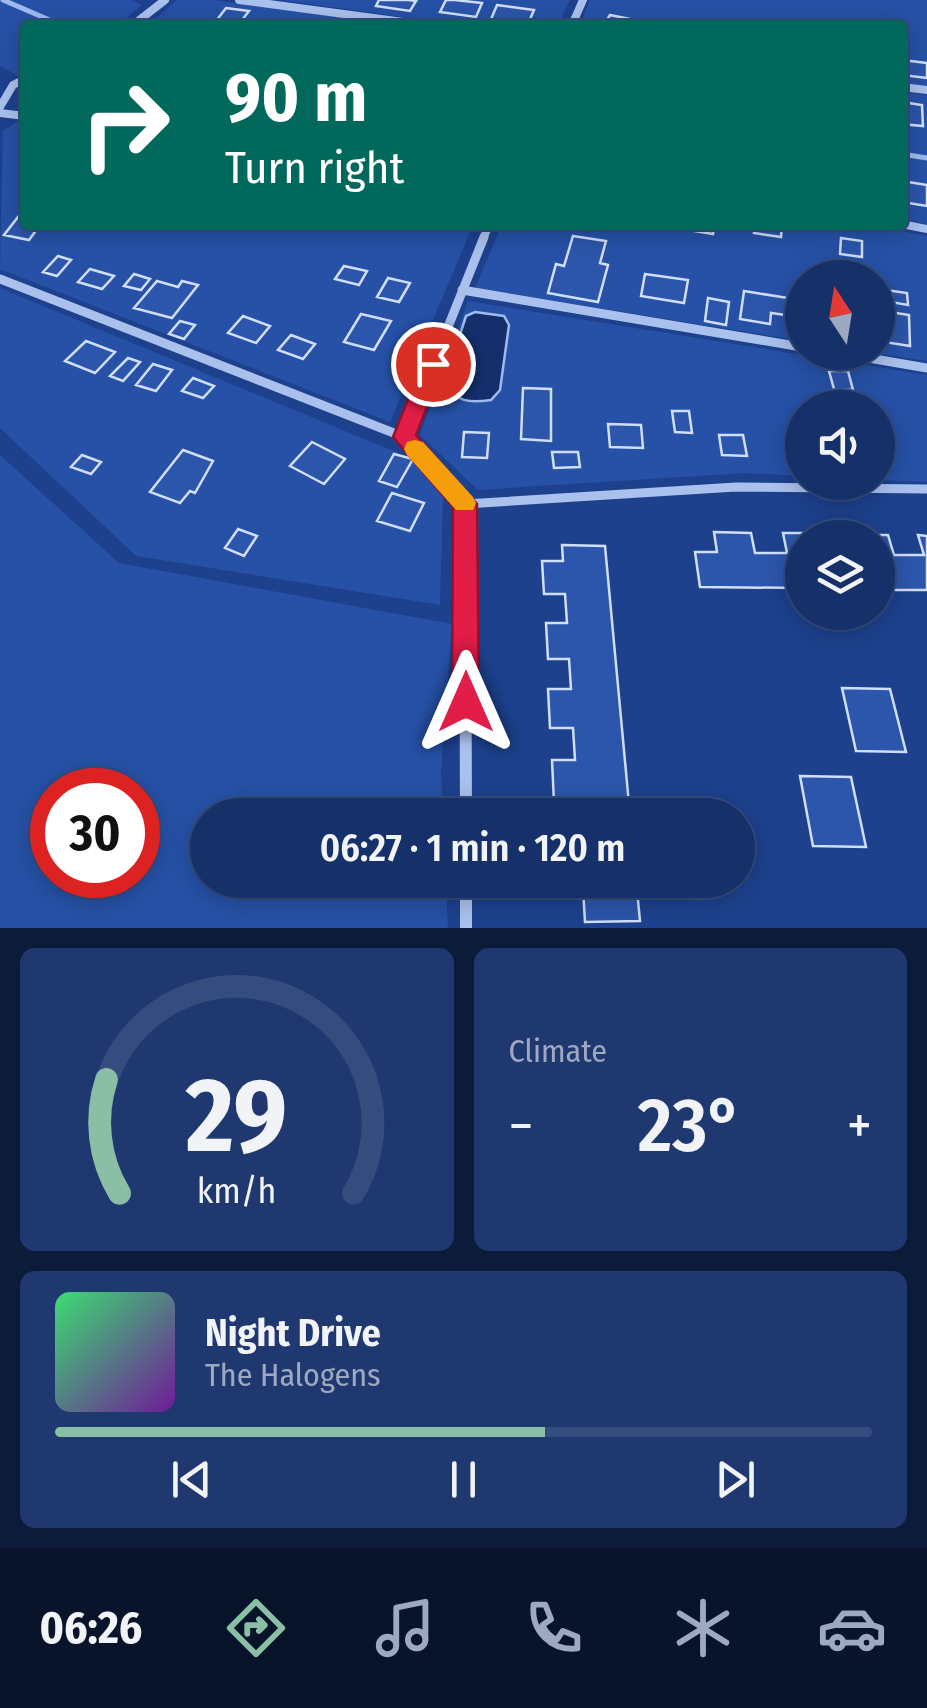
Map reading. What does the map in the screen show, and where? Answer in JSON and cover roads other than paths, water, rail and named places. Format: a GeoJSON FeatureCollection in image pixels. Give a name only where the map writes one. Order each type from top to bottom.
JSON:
{"type":"FeatureCollection","features":[{"type":"Feature","properties":{"kind":"street"},"geometry":{"type":"LineString","coordinates":[[139,20],[165,0]]}},
{"type":"Feature","properties":{"kind":"street"},"geometry":{"type":"LineString","coordinates":[[240,0],[389,20]]}},
{"type":"Feature","properties":{"kind":"street"},"geometry":{"type":"LineString","coordinates":[[0,110],[13,86],[20,82]]}},
{"type":"Feature","properties":{"kind":"street"},"geometry":{"type":"LineString","coordinates":[[404,437],[487,230]]}},
{"type":"Feature","properties":{"kind":"street"},"geometry":{"type":"LineString","coordinates":[[0,279],[404,437],[465,504],[466,798]]}},
{"type":"Feature","properties":{"kind":"street"},"geometry":{"type":"LineString","coordinates":[[462,290],[785,344]]}},
{"type":"Feature","properties":{"kind":"street"},"geometry":{"type":"LineString","coordinates":[[895,362],[927,368]]}},
{"type":"Feature","properties":{"kind":"street"},"geometry":{"type":"LineString","coordinates":[[465,504],[736,487],[927,489]]}},
{"type":"Feature","properties":{"kind":"street"},"geometry":{"type":"LineString","coordinates":[[466,898],[466,928]]}},
{"type":"Feature","properties":{"kind":"waterway"},"geometry":{"type":"LineString","coordinates":[[3,0],[49,20]]}},
{"type":"Feature","properties":{"kind":"waterway"},"geometry":{"type":"LineString","coordinates":[[908,155],[927,158]]}}]}
